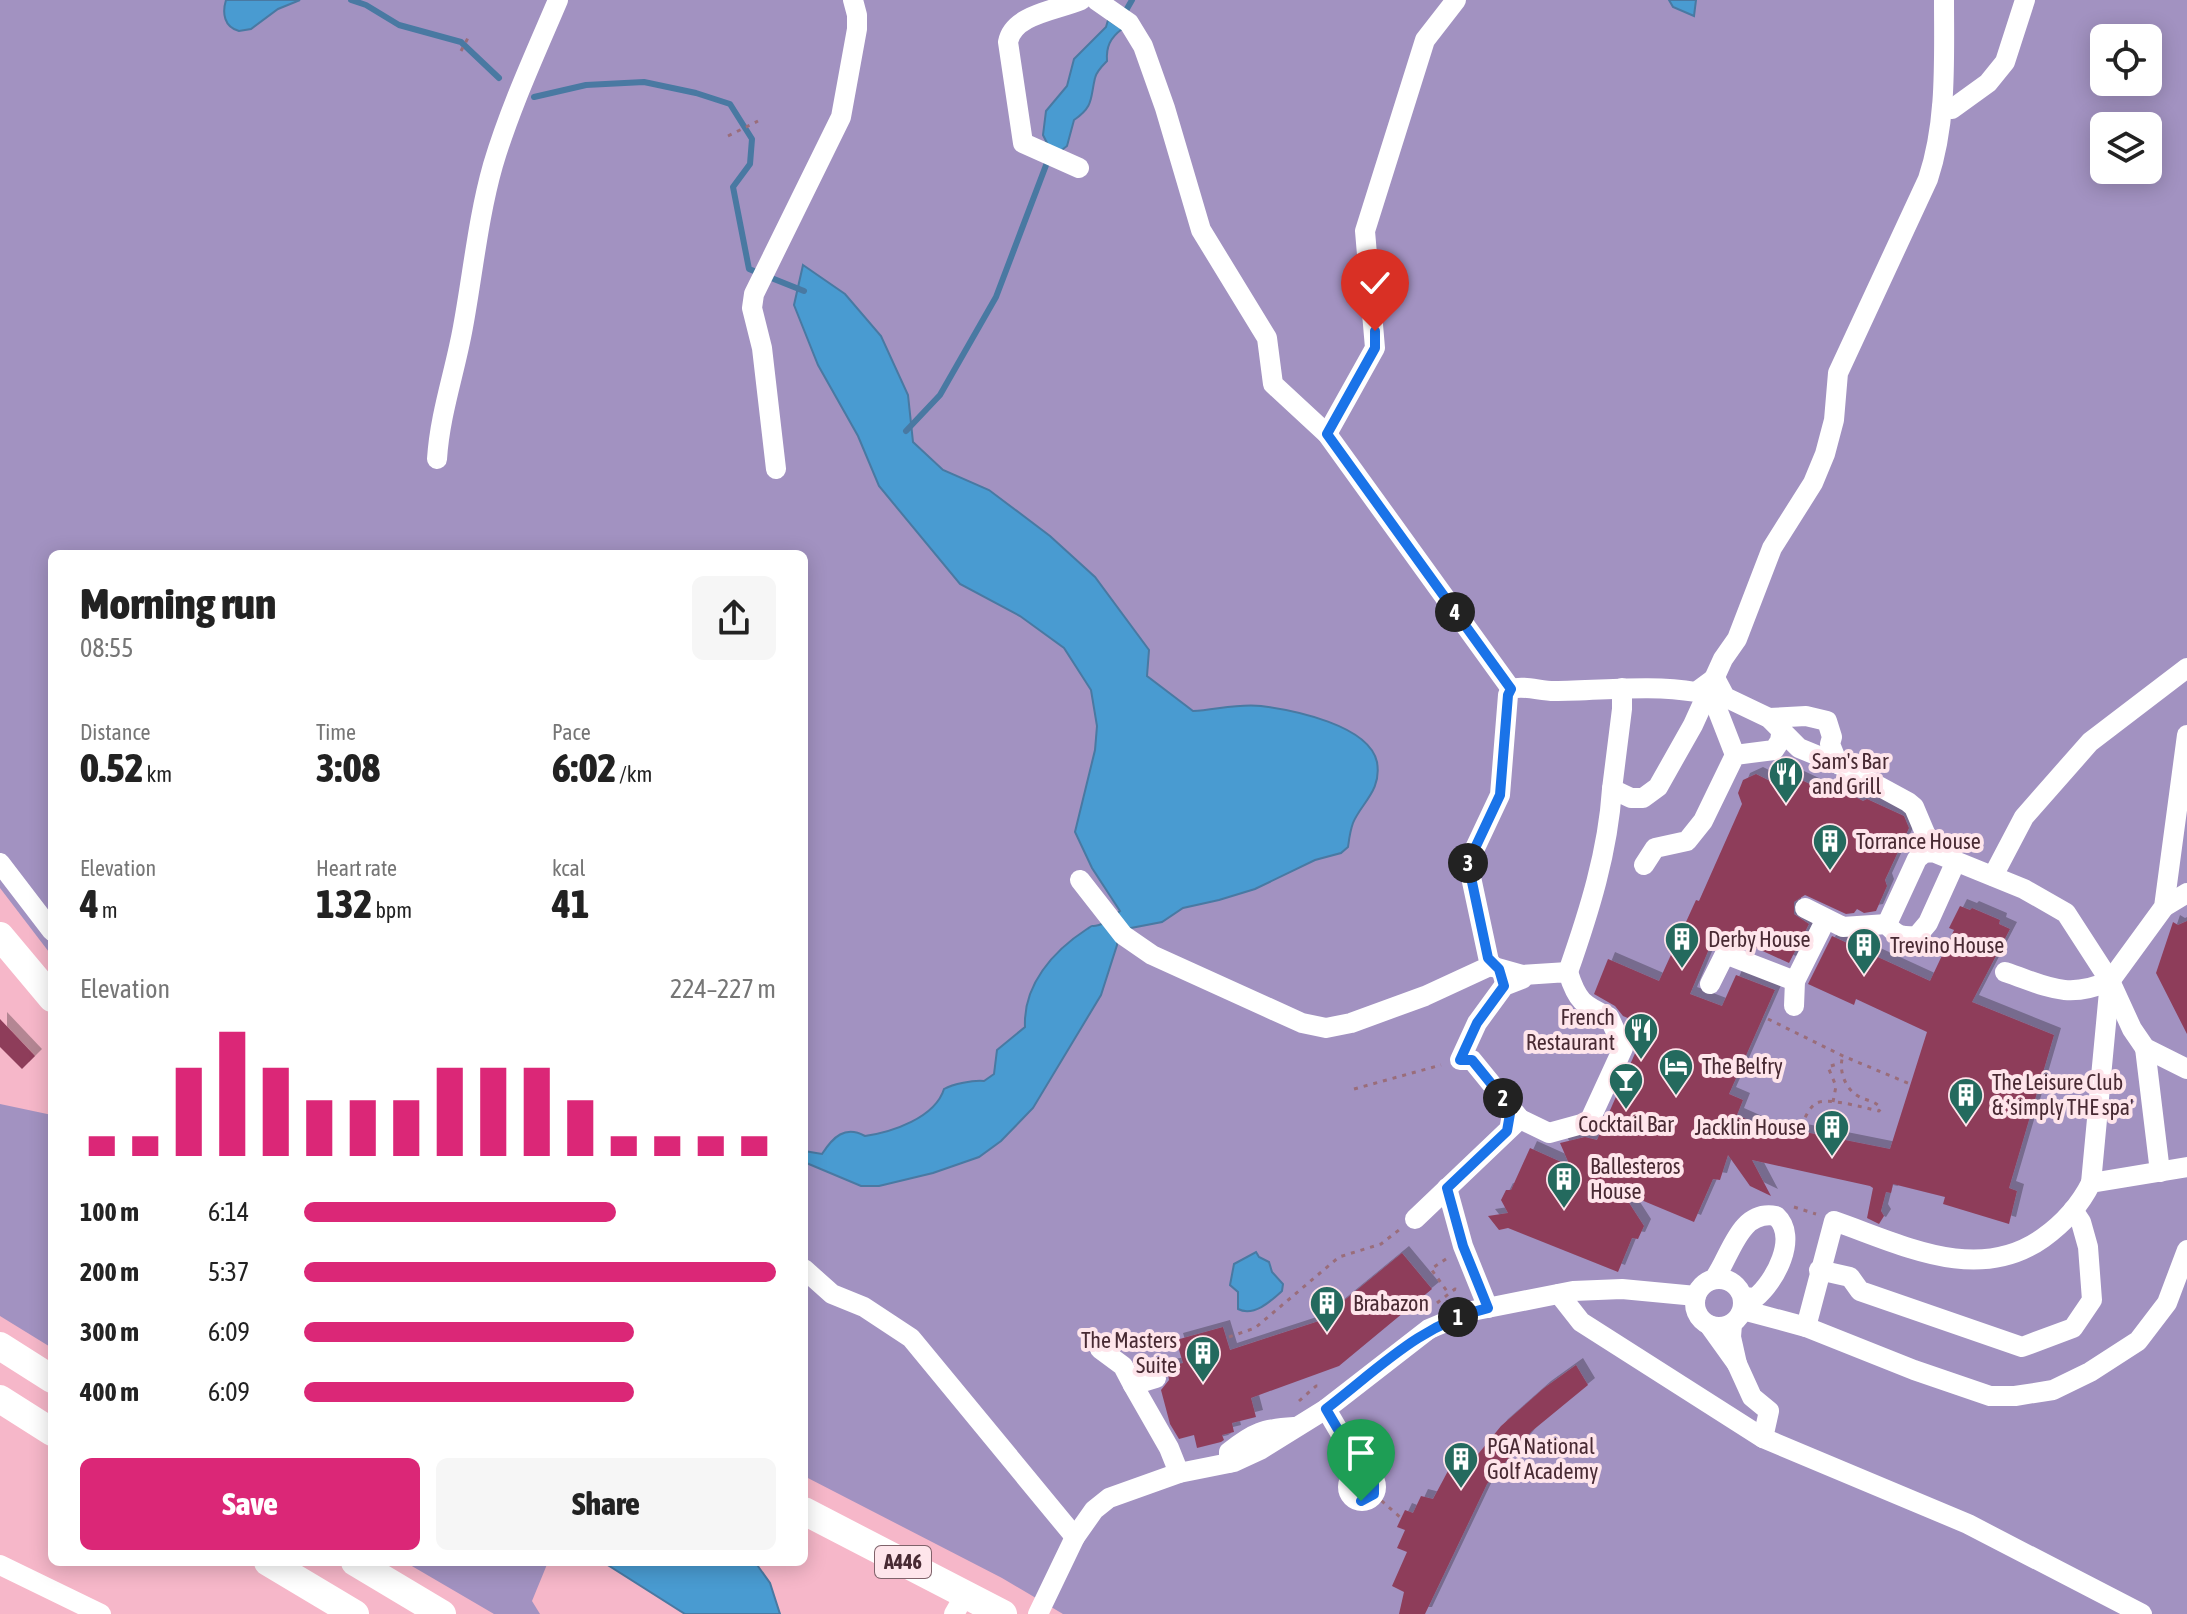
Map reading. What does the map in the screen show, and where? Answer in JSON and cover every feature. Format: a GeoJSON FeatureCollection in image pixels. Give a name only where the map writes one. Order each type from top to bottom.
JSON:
{"type":"FeatureCollection","features":[{"type":"Feature","properties":{"kind":"highway"},"geometry":{"type":"LineString","coordinates":[[0,936],[48,993]]}},
{"type":"Feature","properties":{"kind":"highway"},"geometry":{"type":"LineString","coordinates":[[0,1346],[48,1376]]}},
{"type":"Feature","properties":{"kind":"highway"},"geometry":{"type":"LineString","coordinates":[[0,1399],[48,1429]]}},
{"type":"Feature","properties":{"kind":"highway","name":"A446"},"geometry":{"type":"LineString","coordinates":[[808,1513],[960,1604],[1003,1614]]}},
{"type":"Feature","properties":{"kind":"highway"},"geometry":{"type":"LineString","coordinates":[[275,1566],[355,1614]]}},
{"type":"Feature","properties":{"kind":"highway"},"geometry":{"type":"LineString","coordinates":[[362,1566],[442,1614]]}},
{"type":"Feature","properties":{"kind":"street"},"geometry":{"type":"LineString","coordinates":[[437,459],[439,429],[463,329],[479,224],[493,167],[525,77],[558,0]]}},
{"type":"Feature","properties":{"kind":"street"},"geometry":{"type":"LineString","coordinates":[[776,469],[762,348],[752,308],[754,294],[841,117],[857,29],[853,0]]}},
{"type":"Feature","properties":{"kind":"street"},"geometry":{"type":"LineString","coordinates":[[1079,168],[1027,147],[1021,136],[1008,52],[1010,34],[1022,22],[1081,0]]}},
{"type":"Feature","properties":{"kind":"street"},"geometry":{"type":"LineString","coordinates":[[1327,434],[1375,348],[1365,231],[1425,40],[1456,0]]}},
{"type":"Feature","properties":{"kind":"street"},"geometry":{"type":"LineString","coordinates":[[1612,789],[1631,798],[1643,798],[1658,787],[1709,699],[1723,659],[1737,639],[1772,548],[1813,483],[1834,420],[1838,373],[1928,179],[1936,153],[1945,113],[1944,0]]}},
{"type":"Feature","properties":{"kind":"street"},"geometry":{"type":"LineString","coordinates":[[1945,113],[1988,83],[2005,62],[2025,0]]}},
{"type":"Feature","properties":{"kind":"street"},"geometry":{"type":"LineString","coordinates":[[1101,5],[1129,23],[1143,46],[1201,230],[1267,338],[1273,384],[1327,434],[1511,689]]}},
{"type":"Feature","properties":{"kind":"street"},"geometry":{"type":"LineString","coordinates":[[1993,876],[2024,817],[2090,742],[2187,668]]}},
{"type":"Feature","properties":{"kind":"street"},"geometry":{"type":"LineString","coordinates":[[1622,688],[1609,831],[1568,972],[1574,991],[1584,1005],[1609,1017],[1623,1048],[1589,1122],[1549,1133],[1513,1120],[1472,1060],[1460,1060],[1477,1023],[1493,970],[1468,863],[1500,795],[1511,689],[1519,686],[1545,691],[1622,688],[1661,688],[1709,699],[1776,723],[1799,748],[1838,764],[1914,807],[1933,852]]}},
{"type":"Feature","properties":{"kind":"street"},"geometry":{"type":"LineString","coordinates":[[1709,699],[1735,755]]}},
{"type":"Feature","properties":{"kind":"street"},"geometry":{"type":"LineString","coordinates":[[1776,723],[1806,716],[1817,716],[1827,721],[1832,737],[1830,744],[1838,764]]}},
{"type":"Feature","properties":{"kind":"street"},"geometry":{"type":"LineString","coordinates":[[1774,750],[1780,741],[1776,723]]}},
{"type":"Feature","properties":{"kind":"street"},"geometry":{"type":"LineString","coordinates":[[2164,907],[2187,735]]}},
{"type":"Feature","properties":{"kind":"street"},"geometry":{"type":"LineString","coordinates":[[1735,755],[1799,748]]}},
{"type":"Feature","properties":{"kind":"street"},"geometry":{"type":"LineString","coordinates":[[1644,865],[1655,848],[1687,841],[1703,821],[1735,755]]}},
{"type":"Feature","properties":{"kind":"street"},"geometry":{"type":"LineString","coordinates":[[1887,924],[1917,859],[1924,853],[1933,852],[2024,889],[2066,913],[2110,981],[2132,1029],[2145,1048],[2160,1172]]}},
{"type":"Feature","properties":{"kind":"street"},"geometry":{"type":"LineString","coordinates":[[1887,924],[1903,937],[1917,936],[1928,923],[1956,861]]}},
{"type":"Feature","properties":{"kind":"street"},"geometry":{"type":"LineString","coordinates":[[0,863],[48,926]]}},
{"type":"Feature","properties":{"kind":"street"},"geometry":{"type":"LineString","coordinates":[[1080,880],[1123,935],[1152,955],[1302,1023],[1326,1028],[1388,1011],[1493,970],[1522,975],[1568,972]]}},
{"type":"Feature","properties":{"kind":"street"},"geometry":{"type":"LineString","coordinates":[[1806,1327],[1834,1221],[1940,1257],[1980,1260],[2000,1258],[2027,1249],[2056,1228],[2083,1199],[2091,1183],[2110,981],[2164,907],[2187,893]]}},
{"type":"Feature","properties":{"kind":"street"},"geometry":{"type":"LineString","coordinates":[[1805,908],[1843,927],[1887,924]]}},
{"type":"Feature","properties":{"kind":"street"},"geometry":{"type":"LineString","coordinates":[[1794,1006],[1795,981],[1826,919]]}},
{"type":"Feature","properties":{"kind":"street"},"geometry":{"type":"LineString","coordinates":[[1710,984],[1725,954],[1795,981]]}},
{"type":"Feature","properties":{"kind":"street"},"geometry":{"type":"LineString","coordinates":[[2005,972],[2063,992],[2078,992],[2110,981]]}},
{"type":"Feature","properties":{"kind":"street"},"geometry":{"type":"LineString","coordinates":[[2145,1048],[2187,1069]]}},
{"type":"Feature","properties":{"kind":"street"},"geometry":{"type":"LineString","coordinates":[[1415,1219],[1513,1120]]}},
{"type":"Feature","properties":{"kind":"street"},"geometry":{"type":"LineString","coordinates":[[2091,1183],[2187,1167]]}},
{"type":"Feature","properties":{"kind":"street"},"geometry":{"type":"LineString","coordinates":[[1447,1188],[1463,1246],[1488,1308]]}},
{"type":"Feature","properties":{"kind":"street"},"geometry":{"type":"LineString","coordinates":[[1819,1270],[1850,1277],[1860,1291],[2022,1347],[2073,1328],[2092,1300],[2088,1247],[2081,1222],[2073,1210]]}},
{"type":"Feature","properties":{"kind":"street"},"geometry":{"type":"LineString","coordinates":[[1709,1325],[1721,1327],[1761,1293],[1780,1264],[1784,1229],[1776,1216],[1760,1216],[1746,1224],[1714,1279],[1705,1283],[1696,1296],[1696,1311],[1737,1364],[1752,1397],[1769,1411],[1763,1438]]}},
{"type":"Feature","properties":{"kind":"street"},"geometry":{"type":"LineString","coordinates":[[1739,1310],[1806,1327],[1990,1396],[2015,1396],[2053,1390],[2090,1372],[2138,1341],[2167,1303],[2187,1250]]}},
{"type":"Feature","properties":{"kind":"street"},"geometry":{"type":"LineString","coordinates":[[808,1273],[832,1294],[864,1307],[911,1338],[1075,1537]]}},
{"type":"Feature","properties":{"kind":"street"},"geometry":{"type":"LineString","coordinates":[[1714,1279],[1732,1283],[1739,1310],[1731,1337],[1737,1364]]}},
{"type":"Feature","properties":{"kind":"street"},"geometry":{"type":"LineString","coordinates":[[1038,1614],[1075,1537],[1094,1510],[1109,1498],[1179,1473],[1229,1463],[1260,1450],[1326,1409],[1429,1329],[1472,1311],[1573,1291],[1622,1289],[1696,1296]]}},
{"type":"Feature","properties":{"kind":"street"},"geometry":{"type":"LineString","coordinates":[[1559,1294],[1581,1322],[1598,1335],[1763,1438],[1968,1524],[2142,1614]]}},
{"type":"Feature","properties":{"kind":"street"},"geometry":{"type":"LineString","coordinates":[[1100,1349],[1123,1366],[1169,1448],[1179,1473]]}},
{"type":"Feature","properties":{"kind":"street"},"geometry":{"type":"LineString","coordinates":[[1133,1385],[1156,1378]]}},
{"type":"Feature","properties":{"kind":"street"},"geometry":{"type":"LineString","coordinates":[[1326,1409],[1364,1474],[1351,1479],[1349,1493],[1361,1501],[1374,1494]]}},
{"type":"Feature","properties":{"kind":"street"},"geometry":{"type":"LineString","coordinates":[[0,1565],[101,1614]]}},
{"type":"Feature","properties":{"kind":"path"},"geometry":{"type":"LineString","coordinates":[[462,50],[468,38]]}},
{"type":"Feature","properties":{"kind":"path"},"geometry":{"type":"LineString","coordinates":[[728,136],[758,121]]}},
{"type":"Feature","properties":{"kind":"path"},"geometry":{"type":"LineString","coordinates":[[1768,1019],[1843,1056],[1910,1084]]}},
{"type":"Feature","properties":{"kind":"path"},"geometry":{"type":"LineString","coordinates":[[1799,1125],[1815,1104],[1833,1102],[1879,1111],[1881,1108],[1878,1103],[1855,1096],[1845,1081],[1840,1063],[1843,1056]]}},
{"type":"Feature","properties":{"kind":"path"},"geometry":{"type":"LineString","coordinates":[[1354,1089],[1460,1060]]}},
{"type":"Feature","properties":{"kind":"path"},"geometry":{"type":"LineString","coordinates":[[1833,1102],[1836,1086],[1828,1067],[1840,1063]]}},
{"type":"Feature","properties":{"kind":"path"},"geometry":{"type":"LineString","coordinates":[[1836,1086],[1845,1081]]}},
{"type":"Feature","properties":{"kind":"path"},"geometry":{"type":"LineString","coordinates":[[1848,1104],[1855,1096]]}},
{"type":"Feature","properties":{"kind":"path"},"geometry":{"type":"LineString","coordinates":[[1776,1216],[1795,1206],[1834,1221]]}},
{"type":"Feature","properties":{"kind":"path"},"geometry":{"type":"LineString","coordinates":[[1229,1337],[1255,1328],[1339,1257],[1381,1244],[1415,1219]]}},
{"type":"Feature","properties":{"kind":"path"},"geometry":{"type":"LineString","coordinates":[[1449,1294],[1431,1269],[1453,1255]]}},
{"type":"Feature","properties":{"kind":"path"},"geometry":{"type":"LineString","coordinates":[[1374,1494],[1401,1518]]}},
{"type":"Feature","properties":{"kind":"shaded area","name":"The Belfry"},"geometry":{"type":"Polygon","coordinates":[[[0,0],[2187,0],[2187,1614],[1063,1614],[1002,1578],[808,1478],[808,550],[48,550],[48,951],[0,888],[0,0]]]}},
{"type":"Feature","properties":{"kind":"shaded area"},"geometry":{"type":"Polygon","coordinates":[[[0,1104],[48,1114],[48,1346],[0,1316],[0,1104]]]}},
{"type":"Feature","properties":{"kind":"shaded area"},"geometry":{"type":"Polygon","coordinates":[[[412,1566],[546,1566],[532,1601],[540,1614],[494,1614],[412,1566]]]}},
{"type":"Feature","properties":{"kind":"water"},"geometry":{"type":"Polygon","coordinates":[[[226,0],[300,0],[278,9],[251,29],[239,31],[225,19],[226,0]]]}},
{"type":"Feature","properties":{"kind":"water"},"geometry":{"type":"Polygon","coordinates":[[[1669,0],[1696,0],[1694,16],[1673,7],[1669,0]]]}},
{"type":"Feature","properties":{"kind":"water"},"geometry":{"type":"Polygon","coordinates":[[[1108,20],[1122,29],[1110,43],[1107,61],[1096,76],[1088,106],[1074,120],[1067,146],[1058,153],[1048,145],[1043,135],[1046,111],[1067,86],[1074,59],[1106,27],[1108,20]]]}},
{"type":"Feature","properties":{"kind":"water"},"geometry":{"type":"Polygon","coordinates":[[[803,265],[845,294],[881,336],[908,395],[913,442],[943,470],[989,490],[1050,536],[1095,577],[1149,650],[1147,676],[1193,711],[1253,705],[1292,711],[1345,729],[1371,749],[1378,772],[1374,789],[1353,823],[1348,847],[1341,853],[1315,860],[1255,889],[1183,908],[1162,922],[1131,928],[1117,937],[1101,995],[1033,1108],[1001,1141],[979,1157],[933,1173],[879,1186],[861,1186],[808,1164],[808,1152],[822,1154],[835,1138],[846,1132],[865,1136],[911,1122],[932,1108],[944,1089],[984,1081],[994,1074],[997,1050],[1025,1027],[1029,997],[1042,970],[1074,938],[1120,911],[1092,868],[1075,832],[1095,750],[1097,726],[1091,690],[1064,648],[1020,616],[960,584],[879,486],[858,436],[818,365],[794,305],[803,265]]]}},
{"type":"Feature","properties":{"kind":"water"},"geometry":{"type":"Polygon","coordinates":[[[1256,1252],[1269,1262],[1272,1272],[1283,1284],[1282,1291],[1262,1307],[1244,1311],[1238,1309],[1238,1292],[1230,1285],[1234,1264],[1256,1252]]]}},
{"type":"Feature","properties":{"kind":"water"},"geometry":{"type":"Polygon","coordinates":[[[609,1566],[758,1566],[770,1583],[780,1614],[685,1614],[609,1566]]]}},
{"type":"Feature","properties":{"kind":"building"},"geometry":{"type":"Polygon","coordinates":[[[1756,774],[1786,789],[1790,780],[1797,778],[1840,798],[1850,794],[1863,801],[1867,799],[1904,816],[1909,828],[1885,880],[1887,886],[1876,911],[1864,913],[1857,909],[1854,913],[1846,914],[1805,895],[1794,902],[1794,914],[1809,924],[1789,963],[1717,930],[1690,994],[1722,1006],[1736,975],[1775,990],[1729,1094],[1743,1100],[1737,1115],[1755,1123],[1752,1130],[1782,1139],[1785,1128],[1890,1149],[1927,1032],[1856,999],[1854,1005],[1808,984],[1832,936],[1930,981],[1954,930],[1949,928],[1960,906],[1972,908],[2000,920],[1999,924],[2010,929],[1972,1002],[2054,1035],[2009,1188],[2017,1191],[2009,1224],[1943,1204],[1945,1197],[1893,1184],[1891,1193],[1886,1192],[1881,1211],[1884,1216],[1879,1224],[1867,1218],[1873,1188],[1870,1186],[1752,1160],[1771,1196],[1750,1186],[1728,1155],[1720,1180],[1713,1179],[1694,1222],[1622,1192],[1644,1226],[1638,1239],[1632,1238],[1618,1272],[1508,1228],[1499,1230],[1488,1216],[1508,1213],[1501,1200],[1506,1190],[1511,1190],[1530,1148],[1570,1166],[1560,1143],[1585,1137],[1597,1140],[1647,1026],[1623,1016],[1615,1006],[1594,994],[1608,959],[1659,981],[1742,804],[1738,793],[1743,780],[1756,774]]]}},
{"type":"Feature","properties":{"kind":"building"},"geometry":{"type":"Polygon","coordinates":[[[2187,921],[2187,1034],[2156,973],[2173,922],[2178,925],[2187,921]]]}},
{"type":"Feature","properties":{"kind":"building"},"geometry":{"type":"Polygon","coordinates":[[[0,1019],[35,1056],[22,1069],[0,1047],[0,1019]]]}},
{"type":"Feature","properties":{"kind":"building"},"geometry":{"type":"Polygon","coordinates":[[[1402,1253],[1432,1289],[1339,1366],[1251,1398],[1256,1417],[1232,1423],[1234,1432],[1222,1435],[1224,1440],[1221,1442],[1197,1448],[1194,1435],[1179,1439],[1170,1424],[1161,1390],[1169,1380],[1163,1367],[1183,1363],[1176,1340],[1223,1327],[1230,1350],[1319,1321],[1402,1253]]]}},
{"type":"Feature","properties":{"kind":"building","name":"PGA National Golf Academy"},"geometry":{"type":"Polygon","coordinates":[[[1576,1365],[1588,1385],[1532,1431],[1487,1484],[1425,1614],[1399,1614],[1404,1592],[1392,1586],[1407,1552],[1397,1548],[1405,1530],[1397,1527],[1405,1510],[1413,1513],[1421,1496],[1433,1499],[1449,1469],[1461,1475],[1501,1426],[1576,1365]]]}},
{"type":"Feature","properties":{"kind":"waterway"},"geometry":{"type":"LineString","coordinates":[[351,0],[366,5],[399,25],[461,42],[499,78]]}},
{"type":"Feature","properties":{"kind":"waterway"},"geometry":{"type":"LineString","coordinates":[[1124,14],[1132,0]]}},
{"type":"Feature","properties":{"kind":"waterway"},"geometry":{"type":"LineString","coordinates":[[534,97],[586,85],[644,82],[730,104],[752,139],[750,164],[733,187],[749,269],[804,291]]}},
{"type":"Feature","properties":{"kind":"waterway"},"geometry":{"type":"LineString","coordinates":[[906,431],[940,395],[996,297],[1048,160]]}},
{"type":"Feature","properties":{"kind":"place","name":"Sam's Bar and Grill"},"geometry":{"type":"Point","coordinates":[1786,805]}},
{"type":"Feature","properties":{"kind":"place","name":"Torrance House"},"geometry":{"type":"Point","coordinates":[1830,872]}},
{"type":"Feature","properties":{"kind":"place","name":"Derby House"},"geometry":{"type":"Point","coordinates":[1682,970]}},
{"type":"Feature","properties":{"kind":"place","name":"Trevino House"},"geometry":{"type":"Point","coordinates":[1864,976]}},
{"type":"Feature","properties":{"kind":"place","name":"French Restaurant"},"geometry":{"type":"Point","coordinates":[1641,1061]}},
{"type":"Feature","properties":{"kind":"place","name":"The Belfry"},"geometry":{"type":"Point","coordinates":[1676,1097]}},
{"type":"Feature","properties":{"kind":"place","name":"Cocktail Bar"},"geometry":{"type":"Point","coordinates":[1626,1111]}},
{"type":"Feature","properties":{"kind":"place","name":"The Leisure Club & 'simply THE spa'"},"geometry":{"type":"Point","coordinates":[1966,1126]}},
{"type":"Feature","properties":{"kind":"place","name":"Jacklin House"},"geometry":{"type":"Point","coordinates":[1832,1158]}},
{"type":"Feature","properties":{"kind":"place","name":"Ballesteros House"},"geometry":{"type":"Point","coordinates":[1564,1210]}},
{"type":"Feature","properties":{"kind":"place","name":"Brabazon"},"geometry":{"type":"Point","coordinates":[1327,1334]}},
{"type":"Feature","properties":{"kind":"place","name":"The Masters Suite"},"geometry":{"type":"Point","coordinates":[1203,1384]}},
{"type":"Feature","properties":{"kind":"place","name":"PGA National Golf Academy"},"geometry":{"type":"Point","coordinates":[1461,1490]}},
{"type":"Feature","properties":{"kind":"route"},"geometry":{"type":"LineString","coordinates":[[1361,1501],[1374,1494],[1374,1481],[1364,1474],[1326,1409],[1429,1329],[1472,1311],[1488,1308],[1463,1246],[1447,1188],[1507,1131],[1511,1108],[1472,1060],[1460,1060],[1477,1023],[1504,986],[1499,969],[1488,958],[1468,863],[1500,795],[1511,689],[1327,434],[1375,348],[1375,331]]}}]}
